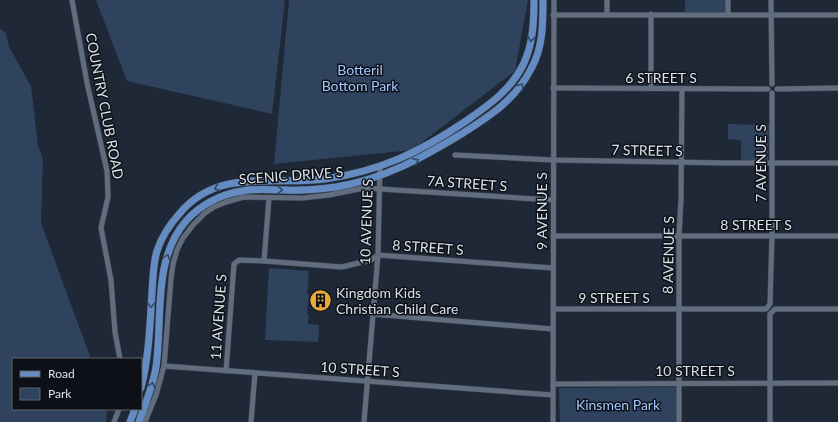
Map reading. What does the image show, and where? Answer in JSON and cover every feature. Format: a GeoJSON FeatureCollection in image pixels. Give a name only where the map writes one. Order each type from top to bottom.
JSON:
{"type":"FeatureCollection","features":[{"type":"Feature","properties":{"kind":"main road","name":"SCENIC DRIVE S"},"geometry":{"type":"LineString","coordinates":[[142,384],[148,352],[157,250],[169,228],[189,204],[214,188],[237,182],[251,180],[289,181],[324,179],[354,173],[380,166],[407,156],[443,136],[484,109],[501,95],[514,81],[530,48],[533,29],[534,0]]}},
{"type":"Feature","properties":{"kind":"main road","name":"SCENIC DRIVE S"},"geometry":{"type":"LineString","coordinates":[[139,422],[152,386],[156,366],[163,269],[172,243],[187,220],[207,203],[221,196],[241,191],[321,188],[356,183],[380,176],[417,160],[435,150],[495,112],[508,102],[520,87],[532,69],[537,54],[542,32],[543,0]]}},
{"type":"Feature","properties":{"kind":"main road"},"geometry":{"type":"LineString","coordinates":[[130,422],[135,410]]}},
{"type":"Feature","properties":{"kind":"street","name":"COUNTRY CLUB ROAD"},"geometry":{"type":"LineString","coordinates":[[72,0],[87,83],[107,171],[108,197],[101,228],[111,280],[115,332],[120,358]]}},
{"type":"Feature","properties":{"kind":"street","name":"9 AVENUE S"},"geometry":{"type":"LineString","coordinates":[[553,422],[554,0]]}},
{"type":"Feature","properties":{"kind":"street"},"geometry":{"type":"LineString","coordinates":[[607,0],[607,15]]}},
{"type":"Feature","properties":{"kind":"street"},"geometry":{"type":"LineString","coordinates":[[728,0],[728,14]]}},
{"type":"Feature","properties":{"kind":"street"},"geometry":{"type":"LineString","coordinates":[[771,0],[772,84],[769,85],[770,91],[774,93],[777,89],[838,88]]}},
{"type":"Feature","properties":{"kind":"street"},"geometry":{"type":"LineString","coordinates":[[651,14],[651,88]]}},
{"type":"Feature","properties":{"kind":"street"},"geometry":{"type":"LineString","coordinates":[[553,15],[838,15]]}},
{"type":"Feature","properties":{"kind":"street"},"geometry":{"type":"LineString","coordinates":[[772,84],[776,86],[777,89]]}},
{"type":"Feature","properties":{"kind":"street","name":"6 STREET S"},"geometry":{"type":"LineString","coordinates":[[553,88],[651,88],[770,91]]}},
{"type":"Feature","properties":{"kind":"street","name":"8 AVENUE S"},"geometry":{"type":"LineString","coordinates":[[679,422],[679,237],[682,89]]}},
{"type":"Feature","properties":{"kind":"street","name":"7 AVENUE S"},"geometry":{"type":"LineString","coordinates":[[770,91],[772,163],[770,304]]}},
{"type":"Feature","properties":{"kind":"street","name":"7 STREET S"},"geometry":{"type":"LineString","coordinates":[[456,155],[553,160],[838,163]]}},
{"type":"Feature","properties":{"kind":"street","name":"10 AVENUE S"},"geometry":{"type":"LineString","coordinates":[[364,422],[378,255],[380,166]]}},
{"type":"Feature","properties":{"kind":"street","name":"SCENIC DRIVE S"},"geometry":{"type":"LineString","coordinates":[[146,422],[156,395],[164,366],[173,264],[177,250],[183,238],[205,213],[226,202],[244,197],[303,198],[329,195],[364,188],[380,189]]}},
{"type":"Feature","properties":{"kind":"street","name":"7A STREET S"},"geometry":{"type":"LineString","coordinates":[[380,189],[553,200]]}},
{"type":"Feature","properties":{"kind":"street"},"geometry":{"type":"LineString","coordinates":[[264,261],[269,198]]}},
{"type":"Feature","properties":{"kind":"street","name":"8 STREET S"},"geometry":{"type":"LineString","coordinates":[[553,236],[838,236]]}},
{"type":"Feature","properties":{"kind":"street","name":"8 STREET S"},"geometry":{"type":"LineString","coordinates":[[234,264],[242,260],[342,267],[371,260],[378,255],[553,268]]}},
{"type":"Feature","properties":{"kind":"street","name":"11 AVENUE S"},"geometry":{"type":"LineString","coordinates":[[226,371],[234,264]]}},
{"type":"Feature","properties":{"kind":"street","name":"9 STREET S"},"geometry":{"type":"LineString","coordinates":[[553,309],[766,308],[770,304]]}},
{"type":"Feature","properties":{"kind":"street"},"geometry":{"type":"LineString","coordinates":[[770,422],[770,314],[775,309],[838,309]]}},
{"type":"Feature","properties":{"kind":"street"},"geometry":{"type":"LineString","coordinates":[[372,314],[553,329]]}},
{"type":"Feature","properties":{"kind":"street","name":"10 STREET S"},"geometry":{"type":"LineString","coordinates":[[164,366],[553,395]]}},
{"type":"Feature","properties":{"kind":"street"},"geometry":{"type":"LineString","coordinates":[[251,422],[255,373]]}},
{"type":"Feature","properties":{"kind":"street","name":"10 STREET S"},"geometry":{"type":"LineString","coordinates":[[553,384],[838,382]]}},
{"type":"Feature","properties":{"kind":"street"},"geometry":{"type":"LineString","coordinates":[[114,422],[119,410]]}},
{"type":"Feature","properties":{"kind":"green space"},"geometry":{"type":"Polygon","coordinates":[[[96,0],[285,0],[272,114],[127,81],[96,0]]]}},
{"type":"Feature","properties":{"kind":"green space","name":"Botteril Bottom Park"},"geometry":{"type":"Polygon","coordinates":[[[289,0],[528,0],[515,71],[412,150],[274,164],[289,0]]]}},
{"type":"Feature","properties":{"kind":"green space"},"geometry":{"type":"Polygon","coordinates":[[[685,0],[725,0],[725,12],[685,12],[685,0]]]}},
{"type":"Feature","properties":{"kind":"green space"},"geometry":{"type":"Polygon","coordinates":[[[0,29],[6,33],[9,47],[31,86],[38,146],[43,159],[41,223],[91,358],[12,358],[12,410],[107,410],[106,422],[0,422],[0,29]]]}},
{"type":"Feature","properties":{"kind":"green space"},"geometry":{"type":"Polygon","coordinates":[[[728,124],[769,125],[768,160],[741,160],[741,140],[728,139],[728,124]]]}},
{"type":"Feature","properties":{"kind":"green space"},"geometry":{"type":"Polygon","coordinates":[[[269,268],[309,271],[307,294],[309,294],[307,315],[309,315],[308,324],[318,325],[318,342],[265,340],[269,268]]]}},
{"type":"Feature","properties":{"kind":"green space","name":"Kinsmen Park"},"geometry":{"type":"Polygon","coordinates":[[[677,387],[677,422],[560,422],[559,388],[677,387]]]}},
{"type":"Feature","properties":{"kind":"place","name":"Kingdom Kids Christian Child Care"},"geometry":{"type":"Point","coordinates":[320,300]}}]}
